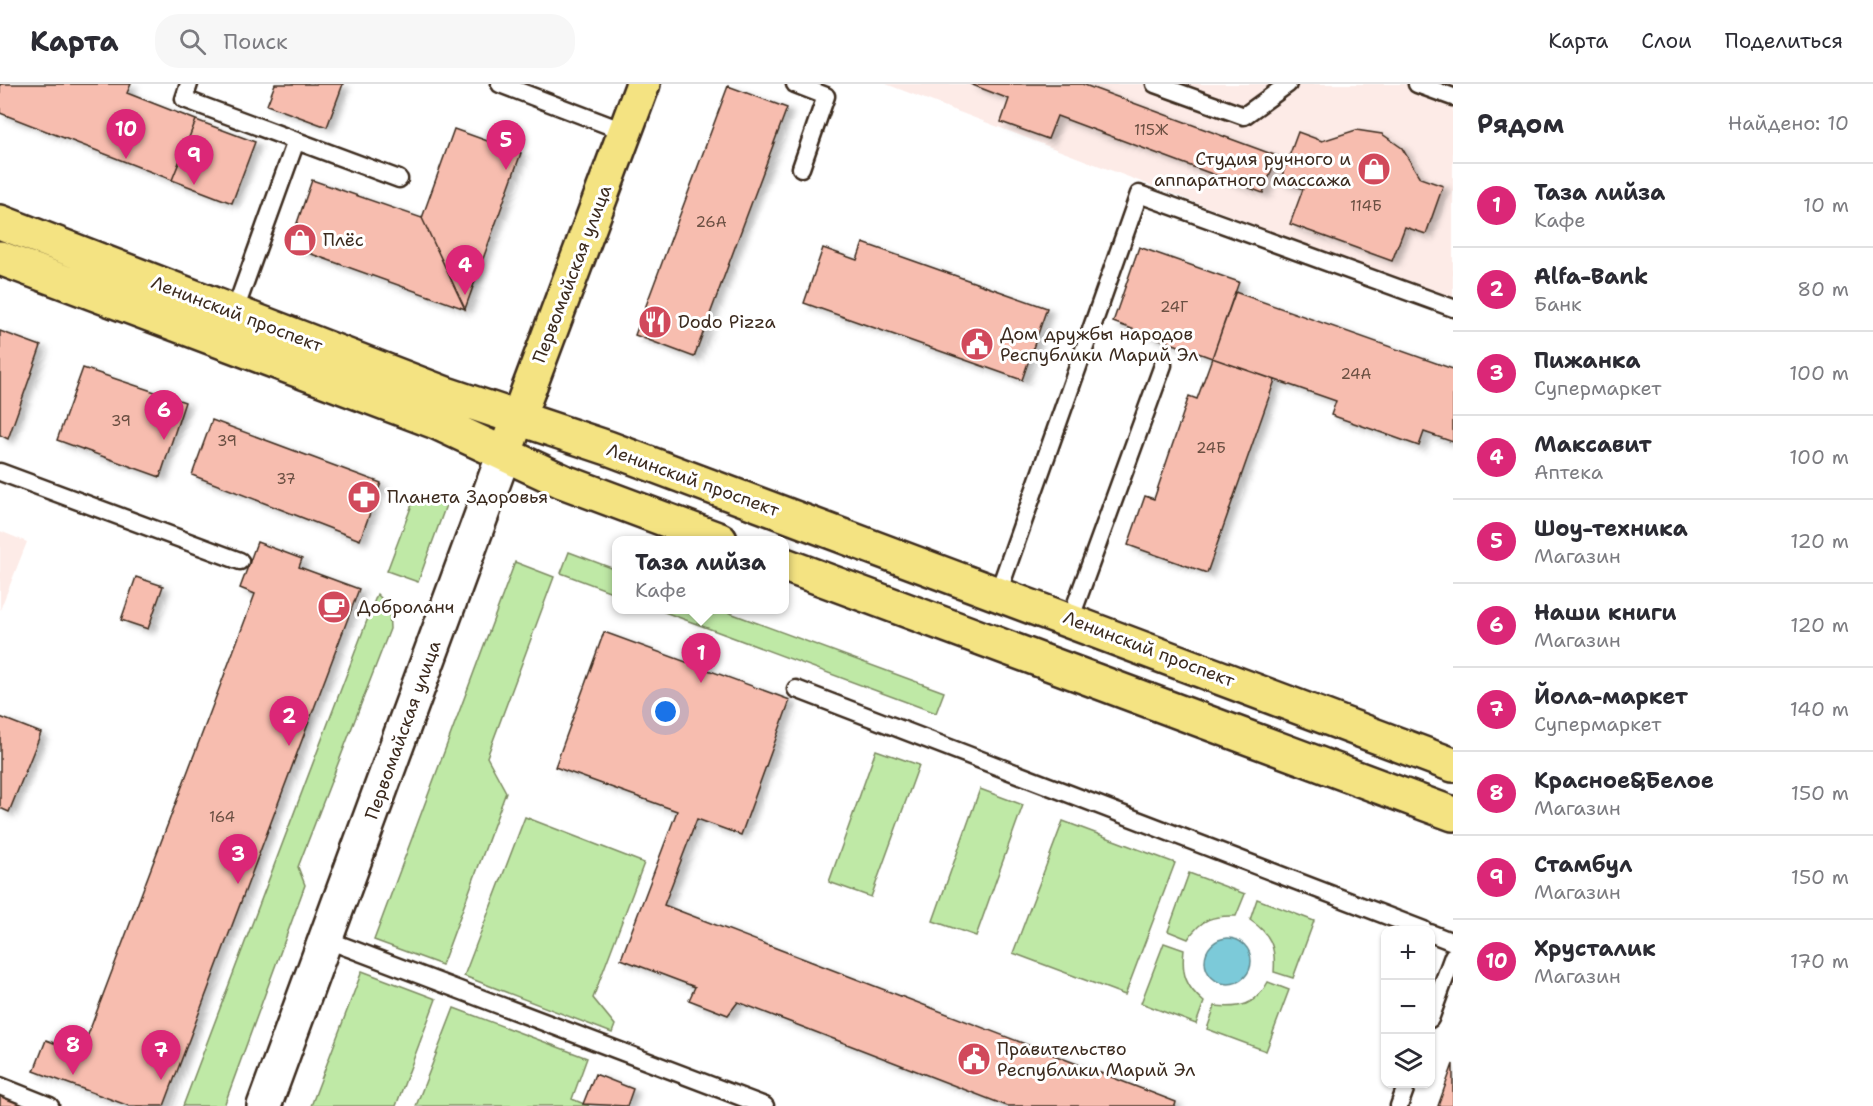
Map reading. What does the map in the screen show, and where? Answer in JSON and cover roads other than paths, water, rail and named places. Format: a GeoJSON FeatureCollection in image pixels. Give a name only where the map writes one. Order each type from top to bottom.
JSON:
{"type":"FeatureCollection","features":[{"type":"Feature","properties":{"kind":"main road","name":"Первомайская улица"},"geometry":{"type":"LineString","coordinates":[[264,1106],[504,454],[644,84]]}},
{"type":"Feature","properties":{"kind":"main road","name":"Ленинский проспект"},"geometry":{"type":"LineString","coordinates":[[0,222],[446,394],[518,417],[998,593],[1453,765]]}},
{"type":"Feature","properties":{"kind":"main road","name":"Ленинский проспект"},"geometry":{"type":"LineString","coordinates":[[0,258],[436,422],[562,482],[709,536]]}},
{"type":"Feature","properties":{"kind":"main road"},"geometry":{"type":"LineString","coordinates":[[789,566],[1453,814]]}},
{"type":"Feature","properties":{"kind":"lane"},"geometry":{"type":"LineString","coordinates":[[189,84],[183,99],[399,179]]}},
{"type":"Feature","properties":{"kind":"lane"},"geometry":{"type":"LineString","coordinates":[[500,84],[626,132]]}},
{"type":"Feature","properties":{"kind":"lane"},"geometry":{"type":"LineString","coordinates":[[795,84],[826,96],[801,168]]}},
{"type":"Feature","properties":{"kind":"lane"},"geometry":{"type":"LineString","coordinates":[[1155,84],[1244,117],[1288,84]]}},
{"type":"Feature","properties":{"kind":"lane"},"geometry":{"type":"LineString","coordinates":[[1417,84],[1453,97]]}},
{"type":"Feature","properties":{"kind":"lane"},"geometry":{"type":"LineString","coordinates":[[234,313],[296,141]]}},
{"type":"Feature","properties":{"kind":"lane"},"geometry":{"type":"LineString","coordinates":[[998,593],[1139,194],[1453,308]]}},
{"type":"Feature","properties":{"kind":"lane"},"geometry":{"type":"LineString","coordinates":[[1070,620],[1162,365]]}},
{"type":"Feature","properties":{"kind":"lane"},"geometry":{"type":"LineString","coordinates":[[0,472],[240,561]]}},
{"type":"Feature","properties":{"kind":"lane"},"geometry":{"type":"LineString","coordinates":[[796,689],[1414,926]]}},
{"type":"Feature","properties":{"kind":"lane"},"geometry":{"type":"LineString","coordinates":[[1435,935],[1453,942]]}},
{"type":"Feature","properties":{"kind":"lane"},"geometry":{"type":"LineString","coordinates":[[325,939],[765,1106]]}},
{"type":"Feature","properties":{"kind":"lane"},"geometry":{"type":"LineString","coordinates":[[1435,1008],[1453,956]]}},
{"type":"Feature","properties":{"kind":"lane"},"geometry":{"type":"LineString","coordinates":[[0,1086],[50,1106]]}},
{"type":"Feature","properties":{"kind":"lane"},"geometry":{"type":"LineString","coordinates":[[1399,1106],[1405,1088]]}},
{"type":"Feature","properties":{"kind":"water"},"geometry":{"type":"Polygon","coordinates":[[[1228,938],[1244,945],[1251,961],[1244,977],[1228,984],[1212,977],[1205,961],[1212,945],[1228,938]]]}},
{"type":"Feature","properties":{"kind":"place","name":"Хрусталик"},"geometry":{"type":"Point","coordinates":[126,159]}},
{"type":"Feature","properties":{"kind":"place","name":"Студия ручного и аппаратного массажа"},"geometry":{"type":"Point","coordinates":[1374,169]}},
{"type":"Feature","properties":{"kind":"place","name":"Шоу-техника"},"geometry":{"type":"Point","coordinates":[506,170]}},
{"type":"Feature","properties":{"kind":"place","name":"Стамбул"},"geometry":{"type":"Point","coordinates":[194,185]}},
{"type":"Feature","properties":{"kind":"place","name":"Плёс"},"geometry":{"type":"Point","coordinates":[300,240]}},
{"type":"Feature","properties":{"kind":"place","name":"Максавит"},"geometry":{"type":"Point","coordinates":[465,295]}},
{"type":"Feature","properties":{"kind":"place","name":"Dodo Pizza"},"geometry":{"type":"Point","coordinates":[655,322]}},
{"type":"Feature","properties":{"kind":"place","name":"Дом дружбы народов Республики Марий Эл"},"geometry":{"type":"Point","coordinates":[977,344]}},
{"type":"Feature","properties":{"kind":"place","name":"Наши книги"},"geometry":{"type":"Point","coordinates":[164,440]}},
{"type":"Feature","properties":{"kind":"place","name":"Планета Здоровья"},"geometry":{"type":"Point","coordinates":[364,497]}},
{"type":"Feature","properties":{"kind":"place","name":"Доброланч"},"geometry":{"type":"Point","coordinates":[334,607]}},
{"type":"Feature","properties":{"kind":"place","name":"Таза лийза"},"geometry":{"type":"Point","coordinates":[701,683]}},
{"type":"Feature","properties":{"kind":"place","name":"Alfa-Bank"},"geometry":{"type":"Point","coordinates":[289,746]}},
{"type":"Feature","properties":{"kind":"place","name":"Пижанка"},"geometry":{"type":"Point","coordinates":[238,884]}},
{"type":"Feature","properties":{"kind":"place","name":"Правительство Республики Марий Эл"},"geometry":{"type":"Point","coordinates":[974,1059]}},
{"type":"Feature","properties":{"kind":"place","name":"Красное&Белое"},"geometry":{"type":"Point","coordinates":[73,1075]}},
{"type":"Feature","properties":{"kind":"place","name":"Йола-маркет"},"geometry":{"type":"Point","coordinates":[161,1080]}}]}
